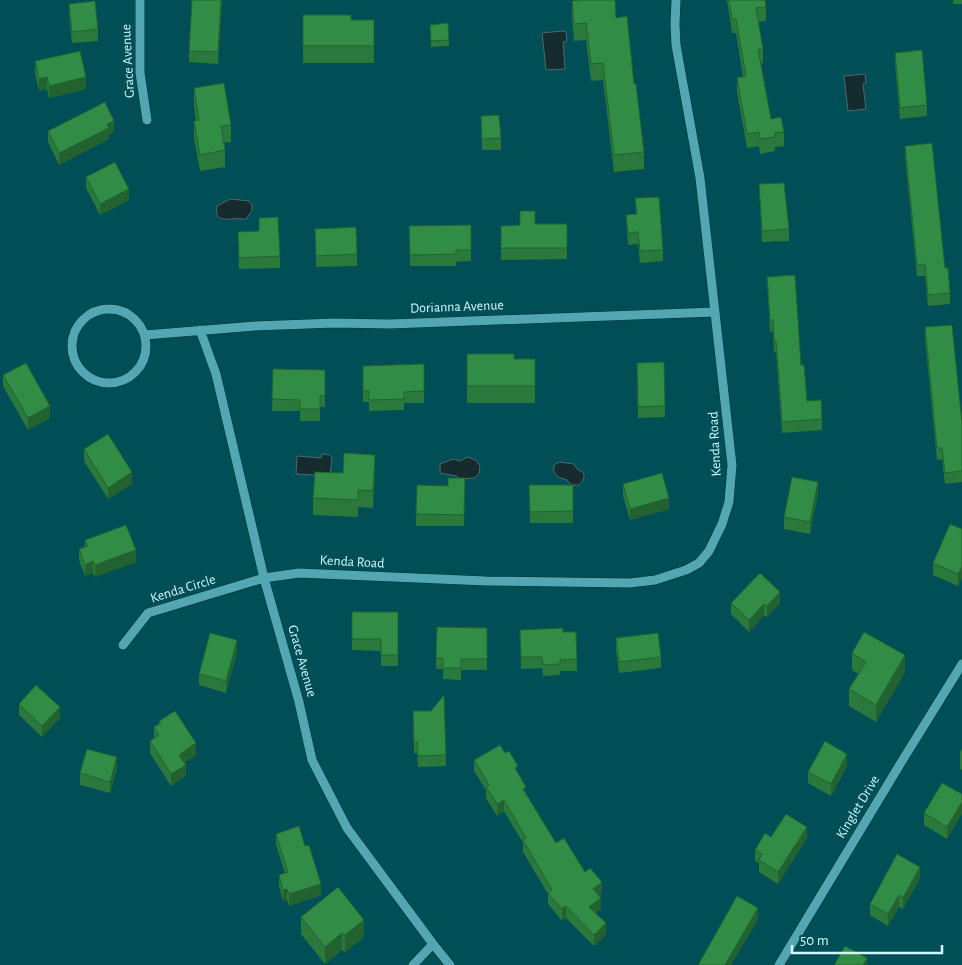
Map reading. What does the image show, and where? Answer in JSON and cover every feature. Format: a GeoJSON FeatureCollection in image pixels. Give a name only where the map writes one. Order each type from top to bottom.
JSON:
{"type":"FeatureCollection","features":[{"type":"Feature","properties":{"kind":"street","name":"Grace Avenue"},"geometry":{"type":"LineString","coordinates":[[140,0],[140,73],[148,120]]}},
{"type":"Feature","properties":{"kind":"street","name":"Kenda Road"},"geometry":{"type":"LineString","coordinates":[[264,578],[299,574],[469,581],[630,584],[655,580],[686,570],[699,562],[709,551],[717,538],[722,524],[730,491],[732,465],[696,150],[682,85],[676,45],[676,0]]}},
{"type":"Feature","properties":{"kind":"street"},"geometry":{"type":"LineString","coordinates":[[104,309],[121,310],[140,325],[145,335],[147,346],[145,358],[140,368],[131,377],[121,382],[109,384],[92,380],[79,368],[73,358],[73,336],[84,318],[93,312],[104,309]]}},
{"type":"Feature","properties":{"kind":"street","name":"Dorianna Avenue"},"geometry":{"type":"LineString","coordinates":[[145,335],[255,326],[334,323],[390,324],[715,312]]}},
{"type":"Feature","properties":{"kind":"street","name":"Grace Avenue"},"geometry":{"type":"LineString","coordinates":[[200,330],[216,374],[264,578],[299,702],[312,760],[347,828],[432,944],[450,965]]}},
{"type":"Feature","properties":{"kind":"street","name":"Kenda Circle"},"geometry":{"type":"LineString","coordinates":[[123,645],[148,613],[264,578]]}},
{"type":"Feature","properties":{"kind":"street","name":"Kinglet Drive"},"geometry":{"type":"LineString","coordinates":[[779,965],[962,664]]}},
{"type":"Feature","properties":{"kind":"street"},"geometry":{"type":"LineString","coordinates":[[413,965],[432,944]]}},
{"type":"Feature","properties":{"kind":"water"},"geometry":{"type":"Polygon","coordinates":[[[566,32],[567,41],[563,42],[565,69],[546,70],[542,33],[566,32]]]}},
{"type":"Feature","properties":{"kind":"water"},"geometry":{"type":"Polygon","coordinates":[[[865,74],[866,83],[863,84],[866,109],[848,111],[844,76],[865,74]]]}},
{"type":"Feature","properties":{"kind":"water"},"geometry":{"type":"Polygon","coordinates":[[[230,199],[249,201],[252,205],[252,211],[246,219],[225,219],[218,216],[217,206],[230,199]]]}},
{"type":"Feature","properties":{"kind":"water"},"geometry":{"type":"Polygon","coordinates":[[[322,454],[330,455],[332,458],[330,476],[296,474],[297,456],[321,458],[322,454]]]}},
{"type":"Feature","properties":{"kind":"water"},"geometry":{"type":"Polygon","coordinates":[[[467,457],[476,460],[480,466],[479,474],[474,478],[460,479],[456,476],[440,473],[440,464],[453,459],[460,461],[467,457]]]}},
{"type":"Feature","properties":{"kind":"water"},"geometry":{"type":"Polygon","coordinates":[[[560,462],[574,464],[577,469],[584,473],[583,480],[579,485],[571,485],[567,480],[558,477],[553,470],[555,464],[560,462]]]}},
{"type":"Feature","properties":{"kind":"building"},"geometry":{"type":"Polygon","coordinates":[[[192,0],[221,0],[218,52],[189,51],[192,0]]]}},
{"type":"Feature","properties":{"kind":"building"},"geometry":{"type":"Polygon","coordinates":[[[615,0],[616,18],[627,16],[644,152],[614,155],[603,63],[591,64],[586,23],[574,24],[572,1],[615,0]]]}},
{"type":"Feature","properties":{"kind":"building"},"geometry":{"type":"Polygon","coordinates":[[[729,0],[765,0],[766,7],[756,8],[763,49],[758,49],[771,119],[781,117],[784,132],[775,133],[775,137],[760,139],[759,132],[747,134],[737,78],[746,76],[736,19],[732,19],[729,0]]]}},
{"type":"Feature","properties":{"kind":"building"},"geometry":{"type":"Polygon","coordinates":[[[95,1],[98,29],[72,32],[69,4],[95,1]]]}},
{"type":"Feature","properties":{"kind":"building"},"geometry":{"type":"Polygon","coordinates":[[[303,15],[351,15],[351,20],[374,20],[374,46],[303,46],[303,15]]]}},
{"type":"Feature","properties":{"kind":"building"},"geometry":{"type":"Polygon","coordinates":[[[448,23],[449,40],[431,41],[430,25],[448,23]]]}},
{"type":"Feature","properties":{"kind":"building"},"geometry":{"type":"Polygon","coordinates":[[[922,50],[927,105],[900,108],[895,53],[922,50]]]}},
{"type":"Feature","properties":{"kind":"building"},"geometry":{"type":"Polygon","coordinates":[[[80,51],[86,77],[49,86],[47,77],[39,79],[35,61],[80,51]]]}},
{"type":"Feature","properties":{"kind":"building"},"geometry":{"type":"Polygon","coordinates":[[[224,83],[231,125],[221,126],[225,150],[200,155],[194,121],[199,120],[194,88],[224,83]]]}},
{"type":"Feature","properties":{"kind":"building"},"geometry":{"type":"Polygon","coordinates":[[[105,102],[114,121],[107,124],[109,128],[59,153],[48,131],[105,102]]]}},
{"type":"Feature","properties":{"kind":"building"},"geometry":{"type":"Polygon","coordinates":[[[499,115],[501,138],[482,139],[481,116],[499,115]]]}},
{"type":"Feature","properties":{"kind":"building"},"geometry":{"type":"Polygon","coordinates":[[[932,143],[945,268],[948,268],[950,293],[928,295],[925,264],[917,265],[905,146],[932,143]]]}},
{"type":"Feature","properties":{"kind":"building"},"geometry":{"type":"Polygon","coordinates":[[[115,162],[129,189],[100,204],[86,177],[115,162]]]}},
{"type":"Feature","properties":{"kind":"building"},"geometry":{"type":"Polygon","coordinates":[[[784,183],[789,229],[762,231],[759,184],[784,183]]]}},
{"type":"Feature","properties":{"kind":"building"},"geometry":{"type":"Polygon","coordinates":[[[659,197],[663,250],[640,251],[638,232],[628,233],[626,215],[637,214],[635,198],[659,197]]]}},
{"type":"Feature","properties":{"kind":"building"},"geometry":{"type":"Polygon","coordinates":[[[520,211],[535,211],[535,224],[567,224],[567,248],[501,248],[501,226],[520,225],[520,211]]]}},
{"type":"Feature","properties":{"kind":"building"},"geometry":{"type":"Polygon","coordinates":[[[278,217],[280,256],[239,258],[238,232],[259,231],[259,218],[278,217]]]}},
{"type":"Feature","properties":{"kind":"building"},"geometry":{"type":"Polygon","coordinates":[[[471,225],[471,250],[456,250],[456,254],[410,255],[409,226],[471,225]]]}},
{"type":"Feature","properties":{"kind":"building"},"geometry":{"type":"Polygon","coordinates":[[[356,227],[357,254],[316,256],[315,229],[356,227]]]}},
{"type":"Feature","properties":{"kind":"building"},"geometry":{"type":"Polygon","coordinates":[[[795,275],[801,365],[804,365],[807,401],[821,400],[822,419],[782,422],[776,341],[774,341],[773,320],[770,320],[767,277],[795,275]]]}},
{"type":"Feature","properties":{"kind":"building"},"geometry":{"type":"Polygon","coordinates":[[[952,325],[962,422],[962,471],[945,473],[942,448],[937,448],[925,327],[952,325]]]}},
{"type":"Feature","properties":{"kind":"building"},"geometry":{"type":"Polygon","coordinates":[[[467,354],[514,354],[514,359],[535,359],[535,386],[467,386],[467,354]]]}},
{"type":"Feature","properties":{"kind":"building"},"geometry":{"type":"Polygon","coordinates":[[[664,362],[665,406],[638,407],[637,363],[664,362]]]}},
{"type":"Feature","properties":{"kind":"building"},"geometry":{"type":"Polygon","coordinates":[[[26,363],[50,406],[28,418],[3,375],[26,363]]]}},
{"type":"Feature","properties":{"kind":"building"},"geometry":{"type":"Polygon","coordinates":[[[424,364],[424,391],[404,392],[404,399],[369,400],[369,391],[363,391],[363,366],[424,364]]]}},
{"type":"Feature","properties":{"kind":"building"},"geometry":{"type":"Polygon","coordinates":[[[273,369],[325,370],[325,396],[320,396],[320,409],[300,409],[300,400],[272,399],[273,369]]]}},
{"type":"Feature","properties":{"kind":"building"},"geometry":{"type":"Polygon","coordinates":[[[108,434],[132,472],[108,488],[84,449],[108,434]]]}},
{"type":"Feature","properties":{"kind":"building"},"geometry":{"type":"Polygon","coordinates":[[[344,453],[375,455],[373,491],[358,490],[358,500],[313,498],[315,472],[343,473],[344,453]]]}},
{"type":"Feature","properties":{"kind":"building"},"geometry":{"type":"Polygon","coordinates":[[[662,473],[669,498],[630,509],[623,484],[662,473]]]}},
{"type":"Feature","properties":{"kind":"building"},"geometry":{"type":"Polygon","coordinates":[[[792,477],[818,482],[810,522],[784,517],[792,477]]]}},
{"type":"Feature","properties":{"kind":"building"},"geometry":{"type":"Polygon","coordinates":[[[448,478],[465,478],[464,515],[416,514],[417,485],[448,486],[448,478]]]}},
{"type":"Feature","properties":{"kind":"building"},"geometry":{"type":"Polygon","coordinates":[[[529,485],[573,485],[573,511],[530,512],[529,485]]]}},
{"type":"Feature","properties":{"kind":"building"},"geometry":{"type":"Polygon","coordinates":[[[950,524],[962,529],[962,567],[958,574],[933,563],[950,524]]]}},
{"type":"Feature","properties":{"kind":"building"},"geometry":{"type":"Polygon","coordinates":[[[126,525],[136,550],[95,565],[93,561],[85,565],[79,549],[88,546],[85,540],[126,525]]]}},
{"type":"Feature","properties":{"kind":"building"},"geometry":{"type":"Polygon","coordinates":[[[760,573],[780,592],[767,606],[764,604],[749,620],[731,603],[760,573]]]}},
{"type":"Feature","properties":{"kind":"building"},"geometry":{"type":"Polygon","coordinates":[[[352,612],[398,612],[398,655],[381,655],[381,639],[352,639],[352,612]]]}},
{"type":"Feature","properties":{"kind":"building"},"geometry":{"type":"Polygon","coordinates":[[[437,627],[487,628],[487,659],[461,659],[461,668],[443,668],[443,658],[436,658],[437,627]]]}},
{"type":"Feature","properties":{"kind":"building"},"geometry":{"type":"Polygon","coordinates":[[[563,628],[563,632],[576,632],[577,659],[560,660],[560,664],[543,665],[542,657],[521,657],[520,630],[563,628]]]}},
{"type":"Feature","properties":{"kind":"building"},"geometry":{"type":"Polygon","coordinates":[[[864,632],[905,655],[876,705],[849,689],[866,662],[852,653],[864,632]]]}},
{"type":"Feature","properties":{"kind":"building"},"geometry":{"type":"Polygon","coordinates":[[[210,633],[237,640],[226,681],[199,674],[210,633]]]}},
{"type":"Feature","properties":{"kind":"building"},"geometry":{"type":"Polygon","coordinates":[[[658,633],[661,657],[619,662],[616,638],[658,633]]]}},
{"type":"Feature","properties":{"kind":"building"},"geometry":{"type":"Polygon","coordinates":[[[36,685],[60,707],[42,726],[19,704],[36,685]]]}},
{"type":"Feature","properties":{"kind":"building"},"geometry":{"type":"Polygon","coordinates":[[[444,695],[446,755],[418,756],[417,742],[414,742],[413,711],[431,711],[444,695]]]}},
{"type":"Feature","properties":{"kind":"building"},"geometry":{"type":"Polygon","coordinates":[[[175,711],[196,743],[179,755],[186,765],[171,774],[150,741],[159,735],[154,727],[161,723],[159,721],[175,711]]]}},
{"type":"Feature","properties":{"kind":"building"},"geometry":{"type":"Polygon","coordinates":[[[825,741],[847,754],[831,784],[808,772],[825,741]]]}},
{"type":"Feature","properties":{"kind":"building"},"geometry":{"type":"Polygon","coordinates":[[[500,745],[505,753],[509,751],[518,766],[515,768],[526,787],[523,789],[556,843],[564,838],[585,872],[590,868],[602,882],[593,889],[601,898],[589,907],[606,923],[594,935],[566,906],[562,909],[548,893],[552,890],[523,840],[526,838],[504,800],[497,804],[486,787],[489,785],[474,760],[500,745]]]}},
{"type":"Feature","properties":{"kind":"building"},"geometry":{"type":"Polygon","coordinates":[[[87,749],[117,757],[110,782],[80,773],[87,749]]]}},
{"type":"Feature","properties":{"kind":"building"},"geometry":{"type":"Polygon","coordinates":[[[942,783],[962,794],[962,802],[947,827],[924,813],[942,783]]]}},
{"type":"Feature","properties":{"kind":"building"},"geometry":{"type":"Polygon","coordinates":[[[786,814],[807,827],[778,872],[759,860],[762,854],[755,850],[765,833],[771,837],[786,814]]]}},
{"type":"Feature","properties":{"kind":"building"},"geometry":{"type":"Polygon","coordinates":[[[299,826],[305,846],[309,845],[321,884],[289,894],[287,889],[283,890],[279,875],[288,872],[276,834],[299,826]]]}},
{"type":"Feature","properties":{"kind":"building"},"geometry":{"type":"Polygon","coordinates":[[[897,854],[920,867],[903,898],[899,895],[888,914],[870,904],[897,854]]]}},
{"type":"Feature","properties":{"kind":"building"},"geometry":{"type":"Polygon","coordinates":[[[338,887],[364,920],[345,935],[342,933],[325,947],[301,917],[338,887]]]}},
{"type":"Feature","properties":{"kind":"building"},"geometry":{"type":"Polygon","coordinates":[[[737,896],[758,908],[725,965],[698,965],[737,896]]]}},
{"type":"Feature","properties":{"kind":"building"},"geometry":{"type":"Polygon","coordinates":[[[845,946],[867,958],[863,965],[834,965],[845,946]]]}}]}
